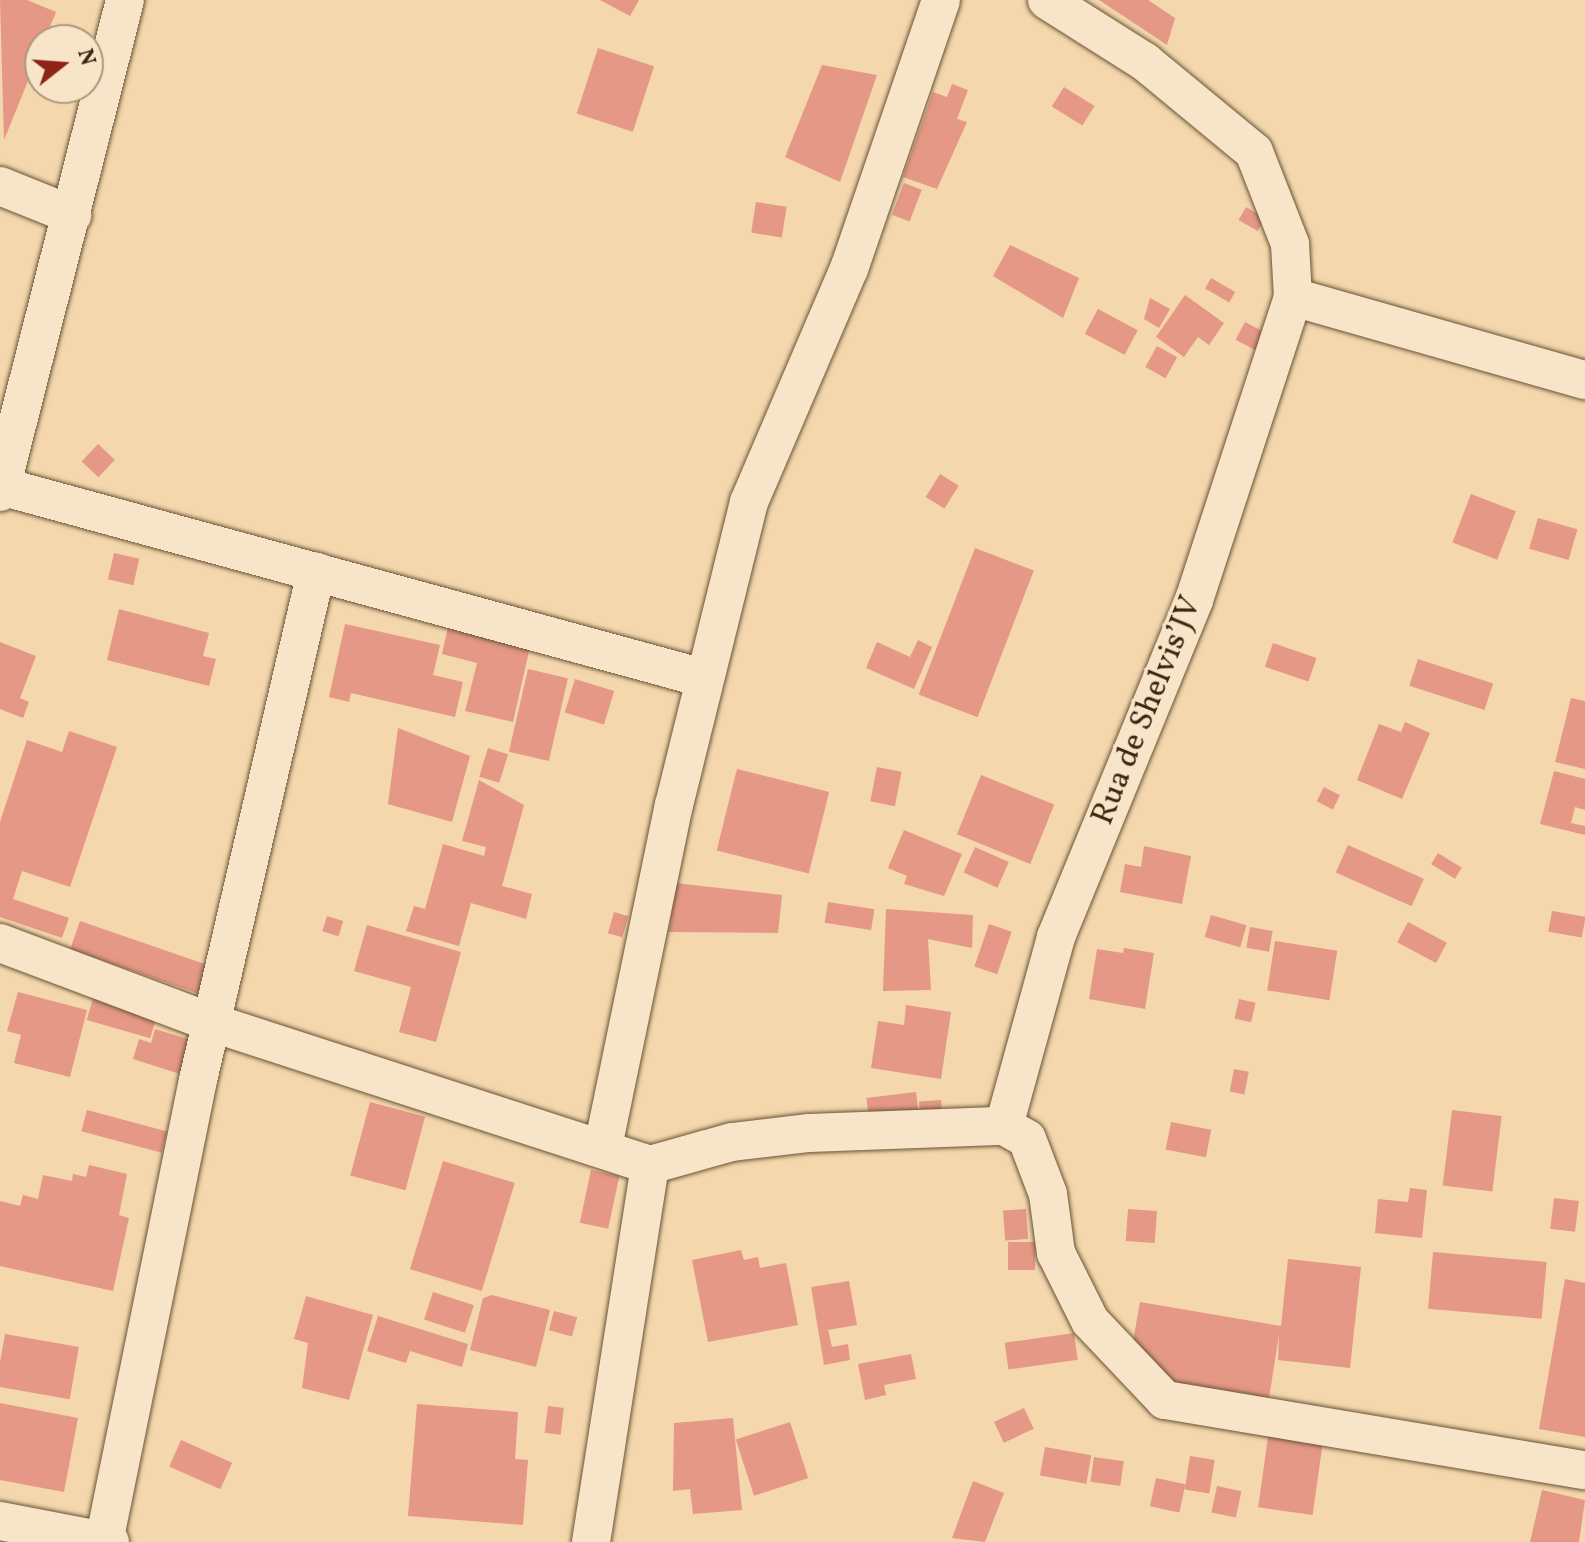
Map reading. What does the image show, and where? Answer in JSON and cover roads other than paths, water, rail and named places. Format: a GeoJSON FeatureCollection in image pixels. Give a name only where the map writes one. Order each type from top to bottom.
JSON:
{"type":"FeatureCollection","features":[{"type":"Feature","properties":{"kind":"street"},"geometry":{"type":"LineString","coordinates":[[125,0],[2,490],[703,678]]}},
{"type":"Feature","properties":{"kind":"street"},"geometry":{"type":"LineString","coordinates":[[603,1147],[703,678],[749,502],[849,269],[941,0]]}},
{"type":"Feature","properties":{"kind":"street"},"geometry":{"type":"LineString","coordinates":[[1047,0],[1145,62],[1254,152],[1290,244],[1293,297],[1585,380]]}},
{"type":"Feature","properties":{"kind":"street"},"geometry":{"type":"LineString","coordinates":[[0,186],[72,215]]}},
{"type":"Feature","properties":{"kind":"street","name":"Rua de Shelvis’JV"},"geometry":{"type":"LineString","coordinates":[[1004,1126],[1056,937],[1194,600],[1293,297]]}},
{"type":"Feature","properties":{"kind":"street"},"geometry":{"type":"LineString","coordinates":[[104,1542],[165,1232],[216,1024],[316,572]]}},
{"type":"Feature","properties":{"kind":"street"},"geometry":{"type":"LineString","coordinates":[[0,943],[216,1024],[603,1147],[650,1165],[732,1142],[809,1133],[1004,1126],[1027,1139],[1048,1194],[1056,1253],[1090,1321],[1165,1400],[1585,1470]]}},
{"type":"Feature","properties":{"kind":"street"},"geometry":{"type":"LineString","coordinates":[[591,1542],[650,1165]]}},
{"type":"Feature","properties":{"kind":"street"},"geometry":{"type":"LineString","coordinates":[[0,1521],[110,1542]]}}]}
